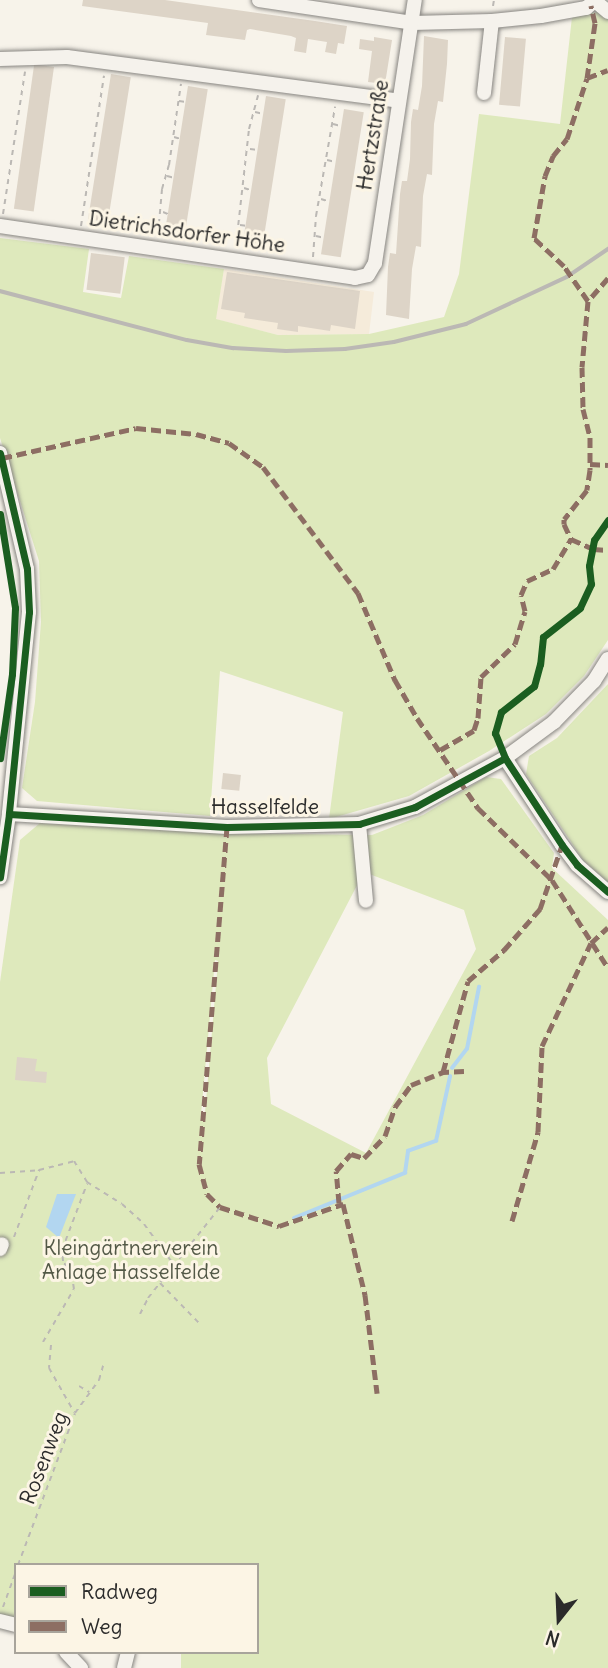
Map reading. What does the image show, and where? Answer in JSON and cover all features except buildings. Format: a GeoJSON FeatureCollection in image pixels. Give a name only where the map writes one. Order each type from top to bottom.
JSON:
{"type":"FeatureCollection","features":[{"type":"Feature","properties":{"kind":"street"},"geometry":{"type":"LineString","coordinates":[[259,0],[412,23],[492,21],[586,8],[595,0],[608,12]]}},
{"type":"Feature","properties":{"kind":"street","name":"Hertzstraße"},"geometry":{"type":"LineString","coordinates":[[368,275],[375,262],[415,0]]}},
{"type":"Feature","properties":{"kind":"street"},"geometry":{"type":"LineString","coordinates":[[484,93],[492,21]]}},
{"type":"Feature","properties":{"kind":"street"},"geometry":{"type":"LineString","coordinates":[[0,59],[67,57],[399,101]]}},
{"type":"Feature","properties":{"kind":"street","name":"Dietrichsdorfer Höhe"},"geometry":{"type":"LineString","coordinates":[[1,226],[355,278],[368,275]]}},
{"type":"Feature","properties":{"kind":"street"},"geometry":{"type":"LineString","coordinates":[[0,877],[29,612],[27,569],[1,455]]}},
{"type":"Feature","properties":{"kind":"street","name":"Hasselfelde"},"geometry":{"type":"LineString","coordinates":[[9,814],[227,827],[359,824],[415,807],[505,758],[554,722],[594,681],[608,659]]}},
{"type":"Feature","properties":{"kind":"street"},"geometry":{"type":"LineString","coordinates":[[505,758],[570,855],[608,892]]}},
{"type":"Feature","properties":{"kind":"street"},"geometry":{"type":"LineString","coordinates":[[359,824],[366,901]]}},
{"type":"Feature","properties":{"kind":"street"},"geometry":{"type":"LineString","coordinates":[[68,1654],[81,1668]]}},
{"type":"Feature","properties":{"kind":"path"},"geometry":{"type":"LineString","coordinates":[[1,226],[27,58]]}},
{"type":"Feature","properties":{"kind":"path"},"geometry":{"type":"LineString","coordinates":[[79,237],[97,104],[106,62]]}},
{"type":"Feature","properties":{"kind":"path"},"geometry":{"type":"LineString","coordinates":[[155,248],[162,212],[162,189],[183,72]]}},
{"type":"Feature","properties":{"kind":"path"},"geometry":{"type":"LineString","coordinates":[[234,260],[260,82]]}},
{"type":"Feature","properties":{"kind":"path"},"geometry":{"type":"LineString","coordinates":[[312,272],[320,199],[337,93]]}},
{"type":"Feature","properties":{"kind":"path"},"geometry":{"type":"LineString","coordinates":[[178,101],[186,102]]}},
{"type":"Feature","properties":{"kind":"path"},"geometry":{"type":"LineString","coordinates":[[254,112],[264,114]]}},
{"type":"Feature","properties":{"kind":"path"},"geometry":{"type":"LineString","coordinates":[[332,124],[341,126]]}},
{"type":"Feature","properties":{"kind":"path"},"geometry":{"type":"LineString","coordinates":[[173,137],[181,139]]}},
{"type":"Feature","properties":{"kind":"path"},"geometry":{"type":"LineString","coordinates":[[249,149],[259,150]]}},
{"type":"Feature","properties":{"kind":"path"},"geometry":{"type":"LineString","coordinates":[[326,160],[336,162]]}},
{"type":"Feature","properties":{"kind":"path"},"geometry":{"type":"LineString","coordinates":[[166,176],[175,178]]}},
{"type":"Feature","properties":{"kind":"path"},"geometry":{"type":"LineString","coordinates":[[243,188],[253,191]]}},
{"type":"Feature","properties":{"kind":"path"},"geometry":{"type":"LineString","coordinates":[[320,199],[330,202]]}},
{"type":"Feature","properties":{"kind":"path"},"geometry":{"type":"LineString","coordinates":[[162,212],[170,215]]}},
{"type":"Feature","properties":{"kind":"path"},"geometry":{"type":"LineString","coordinates":[[239,225],[248,226]]}},
{"type":"Feature","properties":{"kind":"path"},"geometry":{"type":"LineString","coordinates":[[315,236],[325,238]]}},
{"type":"Feature","properties":{"kind":"path"},"geometry":{"type":"LineString","coordinates":[[0,1173],[39,1170],[74,1161],[88,1182],[122,1204],[144,1224],[174,1265]]}},
{"type":"Feature","properties":{"kind":"path"},"geometry":{"type":"LineString","coordinates":[[1,1247],[12,1241],[39,1170]]}},
{"type":"Feature","properties":{"kind":"path"},"geometry":{"type":"LineString","coordinates":[[43,1342],[74,1289],[72,1276],[63,1261],[62,1250],[88,1182]]}},
{"type":"Feature","properties":{"kind":"path"},"geometry":{"type":"LineString","coordinates":[[140,1314],[160,1282],[220,1207]]}},
{"type":"Feature","properties":{"kind":"path"},"geometry":{"type":"LineString","coordinates":[[160,1282],[199,1323]]}},
{"type":"Feature","properties":{"kind":"path"},"geometry":{"type":"LineString","coordinates":[[51,1345],[49,1368],[75,1413]]}},
{"type":"Feature","properties":{"kind":"path"},"geometry":{"type":"LineString","coordinates":[[79,1386],[90,1392]]}},
{"type":"Feature","properties":{"kind":"path"},"geometry":{"type":"LineString","coordinates":[[0,1614],[14,1577]]}},
{"type":"Feature","properties":{"kind":"shaded area"},"geometry":{"type":"Polygon","coordinates":[[[224,269],[374,292],[369,334],[278,335],[215,319],[224,269]]]}},
{"type":"Feature","properties":{"kind":"green space"},"geometry":{"type":"Polygon","coordinates":[[[597,12],[608,18],[608,640],[584,676],[546,714],[489,751],[409,796],[329,819],[343,712],[220,671],[210,816],[37,801],[22,788],[35,702],[41,622],[39,561],[0,438],[0,238],[89,249],[83,292],[121,298],[129,256],[224,269],[216,319],[278,335],[369,334],[444,317],[459,274],[479,114],[560,124],[572,17],[597,12]]]}},
{"type":"Feature","properties":{"kind":"green space"},"geometry":{"type":"Polygon","coordinates":[[[608,684],[608,882],[583,860],[526,774],[529,756],[557,738],[608,684]]]}},
{"type":"Feature","properties":{"kind":"green space","name":"Kleingärtnerverein Anlage Hasselfelde"},"geometry":{"type":"Polygon","coordinates":[[[486,777],[501,779],[554,853],[552,868],[608,920],[608,1668],[181,1668],[181,1654],[259,1654],[259,1563],[14,1563],[14,1622],[0,1619],[0,982],[20,840],[40,823],[218,833],[372,835],[423,815],[486,777]],[[364,872],[267,1058],[271,1104],[366,1153],[476,949],[464,910],[364,872]],[[215,960],[201,1115],[205,1113],[218,961],[215,960]]]}},
{"type":"Feature","properties":{"kind":"water"},"geometry":{"type":"Polygon","coordinates":[[[57,1194],[76,1194],[59,1238],[46,1227],[57,1194]]]}},
{"type":"Feature","properties":{"kind":"waterway"},"geometry":{"type":"LineString","coordinates":[[452,1068],[467,1049],[479,987]]}},
{"type":"Feature","properties":{"kind":"waterway"},"geometry":{"type":"LineString","coordinates":[[294,1218],[405,1173],[408,1151],[436,1141],[450,1077]]}},
{"type":"Feature","properties":{"kind":"railway"},"geometry":{"type":"LineString","coordinates":[[0,291],[187,340],[233,348],[286,351],[345,349],[394,342],[466,324],[567,277],[608,249]]}},
{"type":"Feature","properties":{"kind":"marked path"},"geometry":{"type":"LineString","coordinates":[[588,301],[564,266],[534,238],[545,176],[553,156],[567,139],[587,78],[595,23],[591,5]]}},
{"type":"Feature","properties":{"kind":"marked path"},"geometry":{"type":"LineString","coordinates":[[587,78],[608,70]]}},
{"type":"Feature","properties":{"kind":"marked path"},"geometry":{"type":"LineString","coordinates":[[608,278],[588,301],[582,367],[583,409],[590,437],[587,490],[564,519],[571,539],[593,549],[608,550]]}},
{"type":"Feature","properties":{"kind":"marked path"},"geometry":{"type":"LineString","coordinates":[[2,458],[136,428],[196,434],[229,443],[263,467],[358,593],[395,680],[417,718],[478,808],[552,880],[608,968]]}},
{"type":"Feature","properties":{"kind":"marked path"},"geometry":{"type":"LineString","coordinates":[[590,464],[608,465]]}},
{"type":"Feature","properties":{"kind":"marked path"},"geometry":{"type":"LineString","coordinates":[[440,750],[474,730],[478,718],[481,677],[515,644],[525,611],[521,595],[527,581],[553,569],[571,539]]}},
{"type":"Feature","properties":{"kind":"marked path"},"geometry":{"type":"LineString","coordinates":[[227,827],[199,1164],[207,1194],[220,1207],[279,1226],[343,1204],[365,1295],[377,1393]]}},
{"type":"Feature","properties":{"kind":"marked path"},"geometry":{"type":"LineString","coordinates":[[464,1071],[443,1072],[468,981],[504,950],[540,909],[562,845]]}},
{"type":"Feature","properties":{"kind":"marked path"},"geometry":{"type":"LineString","coordinates":[[512,1221],[538,1132],[542,1046],[591,943],[608,927]]}},
{"type":"Feature","properties":{"kind":"marked path"},"geometry":{"type":"LineString","coordinates":[[339,1203],[336,1171],[351,1154],[364,1158],[385,1136],[395,1107],[411,1085],[443,1072]]}},
{"type":"Feature","properties":{"kind":"cycle path"},"geometry":{"type":"LineString","coordinates":[[0,453],[27,569],[29,612],[0,877]]}},
{"type":"Feature","properties":{"kind":"cycle path"},"geometry":{"type":"LineString","coordinates":[[0,514],[15,608],[12,674],[0,758]]}},
{"type":"Feature","properties":{"kind":"cycle path"},"geometry":{"type":"LineString","coordinates":[[608,520],[594,540],[589,566],[591,584],[580,608],[543,637],[534,686],[501,712],[495,733],[505,758],[562,845],[577,865],[608,892]]}},
{"type":"Feature","properties":{"kind":"cycle path"},"geometry":{"type":"LineString","coordinates":[[9,814],[227,827],[359,824],[415,807],[505,758]]}}]}
